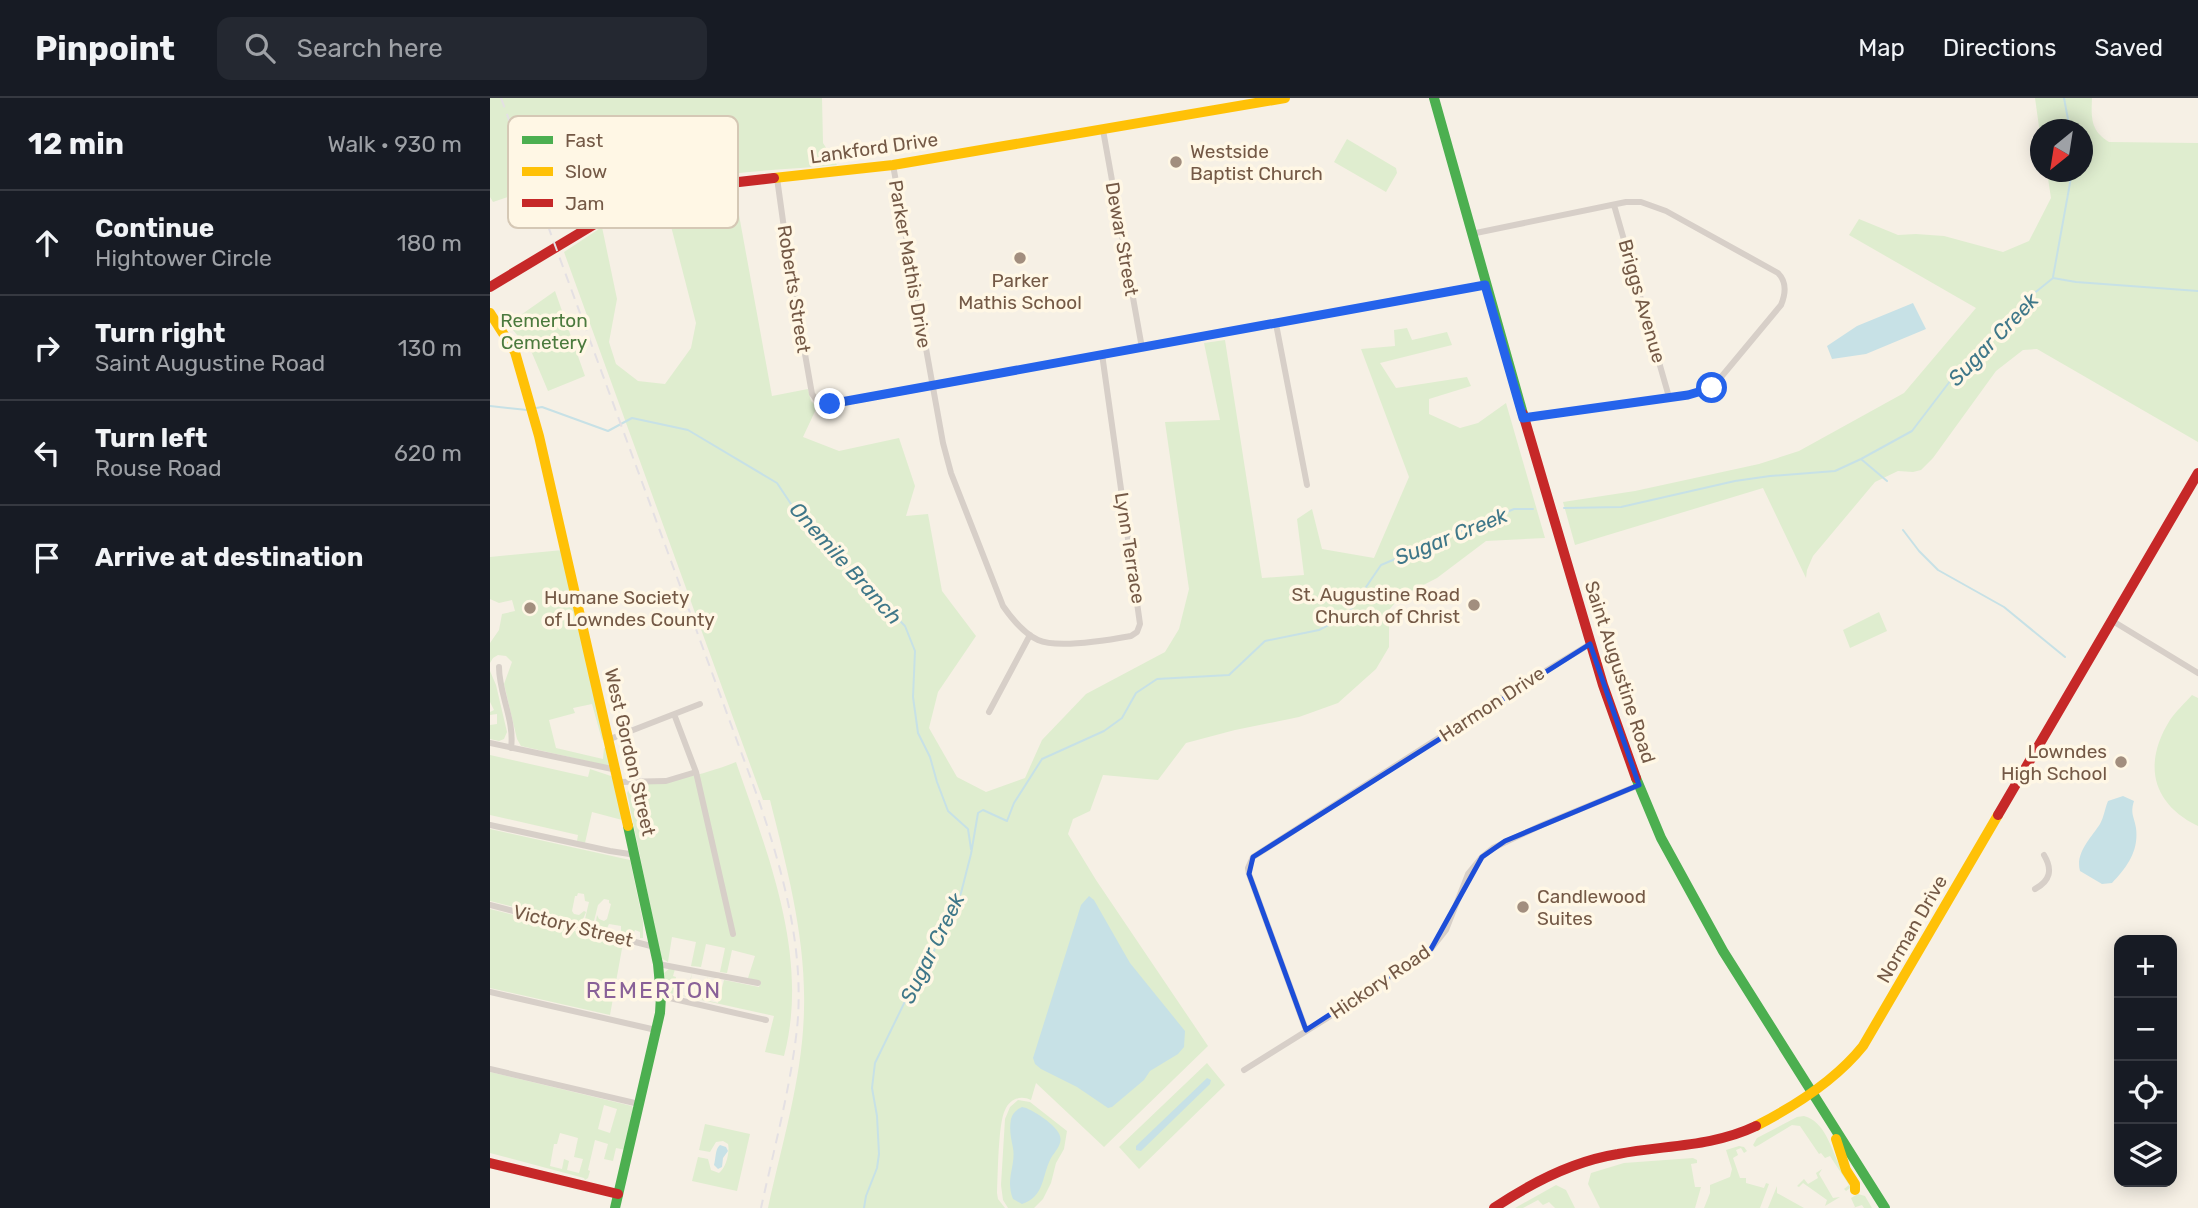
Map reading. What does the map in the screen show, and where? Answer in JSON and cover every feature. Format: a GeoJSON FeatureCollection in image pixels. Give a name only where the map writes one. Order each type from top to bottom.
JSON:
{"type":"FeatureCollection","features":[{"type":"Feature","properties":{"kind":"street","name":"Lankford Drive"},"geometry":{"type":"LineString","coordinates":[[738,182],[893,165],[1285,98]]}},
{"type":"Feature","properties":{"kind":"street","name":"Saint Augustine Road"},"geometry":{"type":"LineString","coordinates":[[1434,98],[1523,418],[1590,643],[1639,785],[1661,838],[1692,898],[1731,965],[1885,1208]]}},
{"type":"Feature","properties":{"kind":"street","name":"Dewar Street"},"geometry":{"type":"LineString","coordinates":[[1103,130],[1142,348]]}},
{"type":"Feature","properties":{"kind":"street","name":"Parker Mathis Drive"},"geometry":{"type":"LineString","coordinates":[[893,165],[932,385],[951,473],[1003,606],[1013,620],[1030,635]]}},
{"type":"Feature","properties":{"kind":"street","name":"Roberts Street"},"geometry":{"type":"LineString","coordinates":[[777,178],[788,257],[814,399],[819,403],[830,404],[932,385]]}},
{"type":"Feature","properties":{"kind":"street"},"geometry":{"type":"LineString","coordinates":[[1471,234],[1632,202],[1652,205],[1783,278],[1785,288],[1781,305],[1712,388],[1702,392],[1523,418]]}},
{"type":"Feature","properties":{"kind":"street","name":"Briggs Avenue"},"geometry":{"type":"LineString","coordinates":[[1614,205],[1669,397]]}},
{"type":"Feature","properties":{"kind":"street","name":"Lankford Drive"},"geometry":{"type":"LineString","coordinates":[[490,287],[588,228]]}},
{"type":"Feature","properties":{"kind":"street"},"geometry":{"type":"LineString","coordinates":[[932,385],[1485,285]]}},
{"type":"Feature","properties":{"kind":"street","name":"West Gordon Street"},"geometry":{"type":"LineString","coordinates":[[490,313],[515,352],[544,456],[620,782],[658,964],[661,996],[656,1030],[615,1208]]}},
{"type":"Feature","properties":{"kind":"street"},"geometry":{"type":"LineString","coordinates":[[1276,324],[1307,485]]}},
{"type":"Feature","properties":{"kind":"street","name":"Lynn Terrace"},"geometry":{"type":"LineString","coordinates":[[1030,635],[1052,643],[1078,643],[1131,636],[1137,632],[1140,624],[1102,354]]}},
{"type":"Feature","properties":{"kind":"street","name":"Norman Drive"},"geometry":{"type":"LineString","coordinates":[[1493,1208],[1527,1188],[1578,1164],[1614,1154],[1723,1138],[1756,1125],[1811,1092],[1845,1066],[1872,1034],[2198,473]]}},
{"type":"Feature","properties":{"kind":"street"},"geometry":{"type":"LineString","coordinates":[[2111,620],[2198,673]]}},
{"type":"Feature","properties":{"kind":"street"},"geometry":{"type":"LineString","coordinates":[[989,712],[1030,635]]}},
{"type":"Feature","properties":{"kind":"street","name":"Harmon Drive"},"geometry":{"type":"LineString","coordinates":[[1394,767],[1590,643]]}},
{"type":"Feature","properties":{"kind":"street"},"geometry":{"type":"LineString","coordinates":[[499,667],[512,748]]}},
{"type":"Feature","properties":{"kind":"street"},"geometry":{"type":"LineString","coordinates":[[610,739],[700,704]]}},
{"type":"Feature","properties":{"kind":"street"},"geometry":{"type":"LineString","coordinates":[[674,715],[696,772],[733,934]]}},
{"type":"Feature","properties":{"kind":"street"},"geometry":{"type":"LineString","coordinates":[[490,743],[617,770]]}},
{"type":"Feature","properties":{"kind":"street","name":"Hickory Road"},"geometry":{"type":"LineString","coordinates":[[1306,1030],[1249,874],[1249,863],[1253,857],[1394,767]]}},
{"type":"Feature","properties":{"kind":"street"},"geometry":{"type":"LineString","coordinates":[[620,782],[666,781],[696,772]]}},
{"type":"Feature","properties":{"kind":"street","name":"Hickory Road"},"geometry":{"type":"LineString","coordinates":[[1244,1070],[1431,949],[1446,930],[1468,874],[1493,848],[1639,785]]}},
{"type":"Feature","properties":{"kind":"street"},"geometry":{"type":"LineString","coordinates":[[490,825],[636,855]]}},
{"type":"Feature","properties":{"kind":"street"},"geometry":{"type":"LineString","coordinates":[[2035,889],[2044,884],[2050,875],[2049,863],[2043,855]]}},
{"type":"Feature","properties":{"kind":"street","name":"Victory Street"},"geometry":{"type":"LineString","coordinates":[[490,905],[655,947]]}},
{"type":"Feature","properties":{"kind":"street"},"geometry":{"type":"LineString","coordinates":[[658,964],[758,984]]}},
{"type":"Feature","properties":{"kind":"street"},"geometry":{"type":"LineString","coordinates":[[490,992],[656,1030]]}},
{"type":"Feature","properties":{"kind":"street"},"geometry":{"type":"LineString","coordinates":[[661,996],[766,1020]]}},
{"type":"Feature","properties":{"kind":"street"},"geometry":{"type":"LineString","coordinates":[[490,1069],[639,1104]]}},
{"type":"Feature","properties":{"kind":"street"},"geometry":{"type":"LineString","coordinates":[[1831,1124],[1855,1190]]}},
{"type":"Feature","properties":{"kind":"street"},"geometry":{"type":"LineString","coordinates":[[490,1163],[618,1194]]}},
{"type":"Feature","properties":{"kind":"highlighted area"},"geometry":{"type":"Polygon","coordinates":[[[1590,644],[1639,785],[1505,841],[1482,857],[1431,949],[1306,1030],[1249,874],[1253,857],[1590,644]]]}},
{"type":"Feature","properties":{"kind":"green space"},"geometry":{"type":"Polygon","coordinates":[[[490,98],[822,98],[823,143],[837,165],[738,173],[738,116],[508,116],[508,197],[493,202],[490,197],[490,98]]]}},
{"type":"Feature","properties":{"kind":"green space"},"geometry":{"type":"Polygon","coordinates":[[[2035,98],[2092,98],[2093,119],[2038,119],[2035,98]]]}},
{"type":"Feature","properties":{"kind":"green space"},"geometry":{"type":"Polygon","coordinates":[[[2093,124],[2109,142],[2198,143],[2198,442],[2037,349],[2023,350],[1996,371],[1933,458],[1921,470],[1898,471],[1875,482],[1813,556],[1806,578],[1763,488],[1575,545],[1563,502],[1635,491],[1759,464],[1799,451],[1904,393],[1976,308],[1849,235],[1859,219],[1898,235],[1944,236],[2003,252],[2029,241],[2051,198],[2049,182],[2093,182],[2093,124]]]}},
{"type":"Feature","properties":{"kind":"green space"},"geometry":{"type":"Polygon","coordinates":[[[1347,139],[1396,168],[1397,173],[1386,192],[1334,162],[1347,139]]]}},
{"type":"Feature","properties":{"kind":"green space"},"geometry":{"type":"Polygon","coordinates":[[[738,209],[772,396],[808,389],[811,401],[817,407],[803,437],[839,451],[899,438],[915,486],[906,516],[928,514],[942,591],[976,636],[938,692],[929,728],[957,777],[986,792],[1025,778],[1042,740],[1086,694],[1165,652],[1179,629],[1189,589],[1165,422],[1220,420],[1204,343],[1225,340],[1262,578],[1304,575],[1297,519],[1312,509],[1322,549],[1374,558],[1409,477],[1361,349],[1395,346],[1394,330],[1407,328],[1412,340],[1447,332],[1452,345],[1380,363],[1396,388],[1467,377],[1471,386],[1429,399],[1429,414],[1460,428],[1478,423],[1506,403],[1545,538],[1486,541],[1437,578],[1400,597],[1389,610],[1389,647],[1376,669],[1338,703],[1299,717],[1186,743],[1158,780],[1103,775],[1090,811],[1073,819],[1068,834],[1208,1046],[1104,1147],[1036,1083],[1031,1100],[1019,1098],[1013,1101],[1007,1106],[1003,1117],[999,1150],[997,1193],[1005,1208],[768,1208],[791,1109],[803,1034],[802,956],[789,877],[770,800],[763,800],[564,252],[602,228],[617,299],[609,342],[616,364],[638,381],[665,384],[691,348],[696,323],[671,228],[738,228],[738,209]]]}},
{"type":"Feature","properties":{"kind":"green space","name":"Remerton Cemetery"},"geometry":{"type":"Polygon","coordinates":[[[555,291],[585,376],[548,391],[532,353],[508,324],[555,291]]]}},
{"type":"Feature","properties":{"kind":"green space"},"geometry":{"type":"Polygon","coordinates":[[[563,550],[606,738],[602,740],[592,704],[573,708],[575,713],[549,720],[556,748],[603,759],[604,748],[607,748],[612,764],[609,766],[521,746],[504,684],[512,662],[506,656],[498,655],[490,663],[490,643],[499,630],[502,614],[515,611],[512,600],[499,603],[490,599],[490,557],[563,550]]]}},
{"type":"Feature","properties":{"kind":"green space"},"geometry":{"type":"Polygon","coordinates":[[[1879,612],[1887,631],[1850,648],[1843,630],[1879,612]]]}},
{"type":"Feature","properties":{"kind":"green space"},"geometry":{"type":"Polygon","coordinates":[[[490,671],[507,732],[504,739],[499,741],[490,739],[490,725],[497,724],[497,714],[490,715],[494,710],[490,702],[490,671]]]}},
{"type":"Feature","properties":{"kind":"green space"},"geometry":{"type":"Polygon","coordinates":[[[2192,695],[2198,698],[2198,826],[2182,817],[2161,794],[2155,766],[2156,751],[2162,736],[2172,717],[2192,695]]]}},
{"type":"Feature","properties":{"kind":"green space"},"geometry":{"type":"Polygon","coordinates":[[[490,755],[588,777],[590,769],[614,777],[626,821],[592,812],[585,843],[577,841],[578,835],[490,815],[490,755]]]}},
{"type":"Feature","properties":{"kind":"green space"},"geometry":{"type":"Polygon","coordinates":[[[736,762],[772,870],[789,944],[791,1019],[784,1056],[765,1052],[774,1016],[677,995],[686,996],[692,973],[688,997],[702,1000],[708,976],[705,1000],[718,1003],[724,980],[759,987],[761,982],[748,978],[755,956],[732,950],[727,973],[720,972],[725,948],[706,944],[701,967],[691,966],[696,942],[672,937],[668,962],[661,958],[627,793],[632,784],[685,778],[736,762]]]}},
{"type":"Feature","properties":{"kind":"green space"},"geometry":{"type":"Polygon","coordinates":[[[490,829],[630,860],[643,922],[643,938],[640,938],[640,932],[635,930],[632,937],[621,934],[621,926],[609,924],[606,930],[595,928],[597,915],[604,921],[607,919],[611,904],[609,900],[604,899],[598,905],[594,921],[585,919],[589,902],[585,901],[584,894],[578,893],[572,911],[579,915],[586,912],[581,924],[490,901],[490,829]]]}},
{"type":"Feature","properties":{"kind":"green space"},"geometry":{"type":"Polygon","coordinates":[[[490,909],[623,943],[610,1015],[490,988],[490,909]]]}},
{"type":"Feature","properties":{"kind":"green space"},"geometry":{"type":"Polygon","coordinates":[[[670,968],[675,969],[673,976],[676,977],[673,994],[665,992],[664,973],[670,968]]]}},
{"type":"Feature","properties":{"kind":"green space"},"geometry":{"type":"Polygon","coordinates":[[[1207,1063],[1225,1085],[1139,1169],[1119,1147],[1207,1063]]]}},
{"type":"Feature","properties":{"kind":"green space"},"geometry":{"type":"Polygon","coordinates":[[[490,1072],[633,1108],[626,1150],[616,1148],[613,1161],[604,1159],[608,1144],[595,1140],[588,1170],[590,1171],[585,1180],[490,1153],[490,1072]],[[604,1105],[598,1129],[610,1133],[617,1109],[604,1105]],[[560,1133],[557,1144],[554,1144],[550,1166],[562,1169],[564,1159],[569,1161],[567,1170],[579,1173],[583,1159],[574,1157],[578,1138],[560,1133]]]}},
{"type":"Feature","properties":{"kind":"green space"},"geometry":{"type":"Polygon","coordinates":[[[1018,1100],[1030,1102],[1067,1131],[1064,1149],[1056,1163],[1051,1183],[1043,1199],[1034,1208],[1008,1208],[1003,1200],[1001,1185],[1005,1119],[1010,1107],[1018,1100]]]}},
{"type":"Feature","properties":{"kind":"green space"},"geometry":{"type":"Polygon","coordinates":[[[1804,1116],[1817,1124],[1826,1135],[1849,1181],[1850,1188],[1846,1191],[1844,1189],[1849,1185],[1830,1156],[1825,1158],[1819,1154],[1800,1126],[1792,1125],[1759,1145],[1753,1145],[1757,1138],[1804,1116]]]}},
{"type":"Feature","properties":{"kind":"green space"},"geometry":{"type":"Polygon","coordinates":[[[705,1124],[750,1134],[737,1191],[692,1181],[698,1157],[708,1159],[711,1170],[719,1173],[728,1155],[728,1144],[723,1141],[716,1142],[710,1152],[699,1150],[705,1124]]]}},
{"type":"Feature","properties":{"kind":"green space"},"geometry":{"type":"Polygon","coordinates":[[[1739,1146],[1747,1151],[1744,1153],[1741,1148],[1736,1150],[1738,1155],[1733,1158],[1740,1178],[1746,1178],[1746,1183],[1764,1188],[1766,1183],[1769,1184],[1760,1208],[1704,1208],[1710,1185],[1730,1177],[1732,1169],[1726,1150],[1739,1146]]]}},
{"type":"Feature","properties":{"kind":"green space"},"geometry":{"type":"Polygon","coordinates":[[[1693,1158],[1697,1160],[1697,1163],[1691,1164],[1695,1187],[1701,1187],[1695,1208],[1600,1208],[1588,1184],[1591,1173],[1624,1163],[1693,1158]]]}},
{"type":"Feature","properties":{"kind":"green space"},"geometry":{"type":"Polygon","coordinates":[[[1822,1169],[1819,1174],[1833,1198],[1840,1197],[1825,1206],[1827,1200],[1803,1183],[1797,1186],[1804,1179],[1808,1184],[1818,1178],[1816,1173],[1822,1169]]]}},
{"type":"Feature","properties":{"kind":"green space"},"geometry":{"type":"Polygon","coordinates":[[[1556,1185],[1566,1190],[1575,1208],[1555,1208],[1549,1202],[1543,1205],[1538,1200],[1523,1208],[1515,1208],[1556,1185]]]}},
{"type":"Feature","properties":{"kind":"green space"},"geometry":{"type":"Polygon","coordinates":[[[1777,1186],[1777,1193],[1804,1208],[1768,1208],[1777,1186]]]}},
{"type":"Feature","properties":{"kind":"green space"},"geometry":{"type":"Polygon","coordinates":[[[1858,1194],[1865,1196],[1872,1208],[1864,1208],[1862,1205],[1853,1208],[1855,1207],[1851,1198],[1858,1194]]]}},
{"type":"Feature","properties":{"kind":"water"},"geometry":{"type":"Polygon","coordinates":[[[1913,303],[1926,329],[1866,354],[1832,359],[1827,346],[1857,326],[1913,303]]]}},
{"type":"Feature","properties":{"kind":"water"},"geometry":{"type":"Polygon","coordinates":[[[2123,796],[2134,801],[2132,812],[2136,844],[2127,865],[2112,883],[2102,884],[2080,871],[2080,858],[2101,821],[2108,801],[2123,796]]]}},
{"type":"Feature","properties":{"kind":"water"},"geometry":{"type":"Polygon","coordinates":[[[1089,896],[1094,900],[1130,963],[1185,1031],[1184,1047],[1178,1054],[1150,1071],[1144,1080],[1108,1108],[1077,1087],[1041,1069],[1033,1058],[1081,905],[1089,896]]]}},
{"type":"Feature","properties":{"kind":"water"},"geometry":{"type":"Polygon","coordinates":[[[1207,1078],[1211,1080],[1210,1084],[1141,1151],[1136,1150],[1136,1146],[1207,1078]]]}},
{"type":"Feature","properties":{"kind":"water"},"geometry":{"type":"Polygon","coordinates":[[[1022,1107],[1049,1123],[1061,1139],[1035,1197],[1022,1204],[1013,1199],[1011,1192],[1014,1155],[1010,1130],[1011,1119],[1022,1107]]]}},
{"type":"Feature","properties":{"kind":"water"},"geometry":{"type":"Polygon","coordinates":[[[720,1145],[728,1151],[723,1158],[722,1167],[718,1169],[714,1165],[716,1151],[720,1145]]]}},
{"type":"Feature","properties":{"kind":"waterway"},"geometry":{"type":"LineString","coordinates":[[2064,98],[2068,119]]}},
{"type":"Feature","properties":{"kind":"waterway"},"geometry":{"type":"LineString","coordinates":[[2053,277],[2070,182]]}},
{"type":"Feature","properties":{"kind":"waterway","name":"Sugar Creek"},"geometry":{"type":"LineString","coordinates":[[1564,508],[1621,507],[1735,481],[1835,471],[1861,459],[1912,431],[1957,372],[2027,299],[2053,278],[2198,291]]}},
{"type":"Feature","properties":{"kind":"waterway","name":"Onemile Branch"},"geometry":{"type":"LineString","coordinates":[[490,406],[527,410]]}},
{"type":"Feature","properties":{"kind":"waterway","name":"Onemile Branch"},"geometry":{"type":"LineString","coordinates":[[536,408],[542,407],[608,431],[632,418],[688,430],[777,483],[803,522],[905,626],[915,651],[913,697],[918,733],[930,757],[948,811],[968,829],[971,849]]}},
{"type":"Feature","properties":{"kind":"waterway"},"geometry":{"type":"LineString","coordinates":[[1861,459],[1887,481]]}},
{"type":"Feature","properties":{"kind":"waterway","name":"Sugar Creek"},"geometry":{"type":"LineString","coordinates":[[864,1208],[879,1154],[872,1088],[875,1063],[912,987],[931,959],[945,922],[961,893],[978,813],[983,810],[1007,821],[1014,803],[1042,759],[1104,731],[1122,718],[1136,693],[1157,679],[1229,675],[1265,641],[1319,630],[1347,615],[1381,565],[1514,509],[1533,509]]}},
{"type":"Feature","properties":{"kind":"waterway"},"geometry":{"type":"LineString","coordinates":[[1903,530],[1938,570],[2004,607],[2065,657]]}},
{"type":"Feature","properties":{"kind":"railway"},"geometry":{"type":"LineString","coordinates":[[501,98],[508,117]]}},
{"type":"Feature","properties":{"kind":"railway"},"geometry":{"type":"LineString","coordinates":[[549,228],[758,798],[776,854],[790,912],[798,970],[797,1029],[786,1097],[761,1208]]}},
{"type":"Feature","properties":{"kind":"traffic: fast"},"geometry":{"type":"LineString","coordinates":[[1434,98],[1523,414]]}},
{"type":"Feature","properties":{"kind":"traffic: fast"},"geometry":{"type":"LineString","coordinates":[[1636,778],[1661,838],[1723,951],[1885,1208]]}},
{"type":"Feature","properties":{"kind":"traffic: fast"},"geometry":{"type":"LineString","coordinates":[[615,1208],[660,1013],[661,996],[658,964],[628,826]]}},
{"type":"Feature","properties":{"kind":"traffic: slow"},"geometry":{"type":"LineString","coordinates":[[774,178],[893,165],[1285,98]]}},
{"type":"Feature","properties":{"kind":"traffic: slow"},"geometry":{"type":"LineString","coordinates":[[490,313],[515,352],[539,436],[628,826]]}},
{"type":"Feature","properties":{"kind":"traffic: slow"},"geometry":{"type":"LineString","coordinates":[[1756,1126],[1814,1092],[1863,1046],[1998,815]]}},
{"type":"Feature","properties":{"kind":"traffic: slow"},"geometry":{"type":"LineString","coordinates":[[1836,1139],[1855,1190]]}},
{"type":"Feature","properties":{"kind":"traffic: jam"},"geometry":{"type":"LineString","coordinates":[[738,182],[774,178]]}},
{"type":"Feature","properties":{"kind":"traffic: jam"},"geometry":{"type":"LineString","coordinates":[[490,287],[588,228]]}},
{"type":"Feature","properties":{"kind":"traffic: jam"},"geometry":{"type":"LineString","coordinates":[[1523,414],[1603,685],[1636,778]]}},
{"type":"Feature","properties":{"kind":"traffic: jam"},"geometry":{"type":"LineString","coordinates":[[1998,815],[2198,473]]}},
{"type":"Feature","properties":{"kind":"traffic: jam"},"geometry":{"type":"LineString","coordinates":[[1494,1208],[1538,1182],[1585,1162],[1618,1154],[1705,1142],[1756,1126]]}},
{"type":"Feature","properties":{"kind":"traffic: jam"},"geometry":{"type":"LineString","coordinates":[[490,1163],[618,1194]]}},
{"type":"Feature","properties":{"kind":"place","name":"Westside Baptist Church"},"geometry":{"type":"Point","coordinates":[1176,162]}},
{"type":"Feature","properties":{"kind":"place","name":"Parker Mathis School"},"geometry":{"type":"Point","coordinates":[1020,258]}},
{"type":"Feature","properties":{"kind":"place","name":"St. Augustine Road Church of Christ"},"geometry":{"type":"Point","coordinates":[1474,605]}},
{"type":"Feature","properties":{"kind":"place","name":"Humane Society of Lowndes County"},"geometry":{"type":"Point","coordinates":[530,608]}},
{"type":"Feature","properties":{"kind":"place","name":"Lowndes High School"},"geometry":{"type":"Point","coordinates":[2121,762]}},
{"type":"Feature","properties":{"kind":"place","name":"Candlewood Suites"},"geometry":{"type":"Point","coordinates":[1523,907]}},
{"type":"Feature","properties":{"kind":"district","name":"REMERTON"},"geometry":{"type":"Point","coordinates":[654,990]}},
{"type":"Feature","properties":{"kind":"route"},"geometry":{"type":"LineString","coordinates":[[830,404],[1485,285],[1523,418],[1688,395],[1712,388]]}}]}
